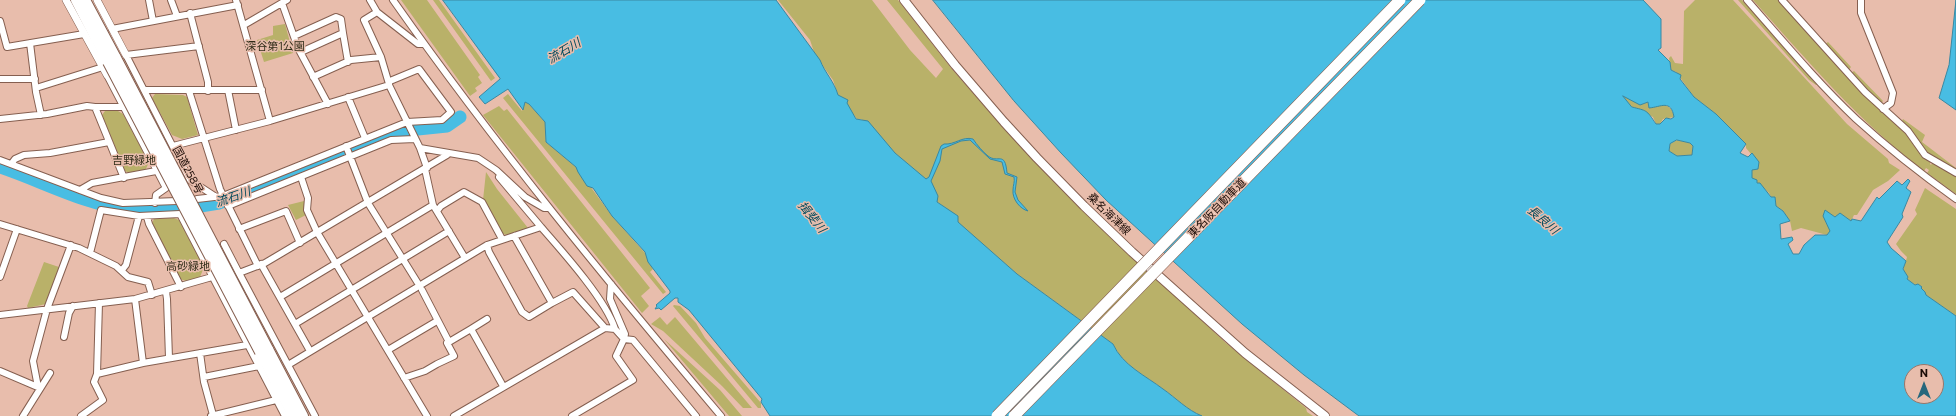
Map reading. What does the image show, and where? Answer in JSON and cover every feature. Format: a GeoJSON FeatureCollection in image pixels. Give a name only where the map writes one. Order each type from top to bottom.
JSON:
{"type":"FeatureCollection","features":[{"type":"Feature","properties":{"kind":"highway","name":"国道258号"},"geometry":{"type":"LineString","coordinates":[[76,0],[113,60]]}},
{"type":"Feature","properties":{"kind":"highway","name":"国道258号"},"geometry":{"type":"LineString","coordinates":[[85,0],[113,60],[264,350],[302,416]]}},
{"type":"Feature","properties":{"kind":"highway","name":"東名阪自動車道"},"geometry":{"type":"LineString","coordinates":[[997,416],[1400,0]]}},
{"type":"Feature","properties":{"kind":"highway","name":"東名阪自動車道"},"geometry":{"type":"LineString","coordinates":[[1014,416],[1420,0]]}},
{"type":"Feature","properties":{"kind":"highway","name":"国道258号"},"geometry":{"type":"LineString","coordinates":[[264,350],[293,416]]}},
{"type":"Feature","properties":{"kind":"main road","name":"桑名海津線"},"geometry":{"type":"LineString","coordinates":[[904,0],[955,65],[1004,122],[1069,190],[1132,252],[1245,353],[1325,416]]}},
{"type":"Feature","properties":{"kind":"street"},"geometry":{"type":"LineString","coordinates":[[66,0],[84,34],[144,90],[190,180],[216,197],[225,201],[301,176],[349,151],[365,138],[408,123],[442,120],[451,112],[419,69],[389,83],[328,104],[270,121],[173,146]]}},
{"type":"Feature","properties":{"kind":"street"},"geometry":{"type":"LineString","coordinates":[[97,0],[112,28],[113,60],[107,75],[166,188],[156,195],[155,203]]}},
{"type":"Feature","properties":{"kind":"street"},"geometry":{"type":"LineString","coordinates":[[149,0],[153,22]]}},
{"type":"Feature","properties":{"kind":"street"},"geometry":{"type":"LineString","coordinates":[[171,0],[177,16]]}},
{"type":"Feature","properties":{"kind":"street"},"geometry":{"type":"LineString","coordinates":[[370,0],[377,12],[418,44],[424,44]]}},
{"type":"Feature","properties":{"kind":"street"},"geometry":{"type":"LineString","coordinates":[[393,0],[424,44],[549,208],[721,416]]}},
{"type":"Feature","properties":{"kind":"street"},"geometry":{"type":"LineString","coordinates":[[1747,0],[1814,75],[1855,118],[1893,152],[1956,199]]}},
{"type":"Feature","properties":{"kind":"street"},"geometry":{"type":"LineString","coordinates":[[1782,0],[1847,73],[1883,109],[1908,131],[1925,155],[1956,172]]}},
{"type":"Feature","properties":{"kind":"street"},"geometry":{"type":"LineString","coordinates":[[1861,0],[1861,13],[1893,93],[1891,103],[1883,109]]}},
{"type":"Feature","properties":{"kind":"street"},"geometry":{"type":"LineString","coordinates":[[244,25],[285,2],[300,52],[328,104]]}},
{"type":"Feature","properties":{"kind":"street"},"geometry":{"type":"LineString","coordinates":[[112,28],[153,22],[237,3],[270,121]]}},
{"type":"Feature","properties":{"kind":"street"},"geometry":{"type":"LineString","coordinates":[[377,12],[364,20],[381,57],[389,83],[420,148],[435,208],[465,258]]}},
{"type":"Feature","properties":{"kind":"street"},"geometry":{"type":"LineString","coordinates":[[190,13],[208,82],[208,90]]}},
{"type":"Feature","properties":{"kind":"street"},"geometry":{"type":"LineString","coordinates":[[294,36],[336,17],[340,19],[348,62]]}},
{"type":"Feature","properties":{"kind":"street"},"geometry":{"type":"LineString","coordinates":[[0,21],[7,47]]}},
{"type":"Feature","properties":{"kind":"street"},"geometry":{"type":"LineString","coordinates":[[300,52],[343,33]]}},
{"type":"Feature","properties":{"kind":"street"},"geometry":{"type":"LineString","coordinates":[[0,48],[84,34]]}},
{"type":"Feature","properties":{"kind":"street"},"geometry":{"type":"LineString","coordinates":[[30,43],[36,88],[42,115]]}},
{"type":"Feature","properties":{"kind":"street"},"geometry":{"type":"LineString","coordinates":[[36,88],[113,60],[199,46]]}},
{"type":"Feature","properties":{"kind":"street"},"geometry":{"type":"LineString","coordinates":[[313,77],[348,62],[381,57]]}},
{"type":"Feature","properties":{"kind":"street"},"geometry":{"type":"LineString","coordinates":[[0,79],[35,79]]}},
{"type":"Feature","properties":{"kind":"street"},"geometry":{"type":"LineString","coordinates":[[144,90],[262,90]]}},
{"type":"Feature","properties":{"kind":"street"},"geometry":{"type":"LineString","coordinates":[[228,90],[236,130]]}},
{"type":"Feature","properties":{"kind":"street"},"geometry":{"type":"LineString","coordinates":[[189,91],[203,138],[225,201],[239,229],[310,352]]}},
{"type":"Feature","properties":{"kind":"street"},"geometry":{"type":"LineString","coordinates":[[348,97],[365,138]]}},
{"type":"Feature","properties":{"kind":"street"},"geometry":{"type":"LineString","coordinates":[[0,119],[42,115],[87,106],[124,107]]}},
{"type":"Feature","properties":{"kind":"street"},"geometry":{"type":"LineString","coordinates":[[95,107],[124,178]]}},
{"type":"Feature","properties":{"kind":"street"},"geometry":{"type":"LineString","coordinates":[[225,201],[349,151],[391,140],[414,136]]}},
{"type":"Feature","properties":{"kind":"street"},"geometry":{"type":"LineString","coordinates":[[12,163],[15,159],[24,155],[50,153],[109,142]]}},
{"type":"Feature","properties":{"kind":"street"},"geometry":{"type":"LineString","coordinates":[[420,148],[447,154],[460,154],[478,158],[490,166],[525,197],[544,208],[549,208]]}},
{"type":"Feature","properties":{"kind":"street"},"geometry":{"type":"LineString","coordinates":[[349,151],[368,203],[420,288],[449,342]]}},
{"type":"Feature","properties":{"kind":"street"},"geometry":{"type":"LineString","coordinates":[[239,273],[260,265],[300,243],[447,154]]}},
{"type":"Feature","properties":{"kind":"street"},"geometry":{"type":"LineString","coordinates":[[0,159],[80,190],[123,203],[177,201]]}},
{"type":"Feature","properties":{"kind":"street"},"geometry":{"type":"LineString","coordinates":[[490,166],[593,291],[615,329],[624,339],[633,340],[696,416]]}},
{"type":"Feature","properties":{"kind":"street"},"geometry":{"type":"LineString","coordinates":[[80,190],[92,183],[156,171]]}},
{"type":"Feature","properties":{"kind":"street"},"geometry":{"type":"LineString","coordinates":[[301,176],[308,198],[307,210],[317,232],[427,416]]}},
{"type":"Feature","properties":{"kind":"street"},"geometry":{"type":"LineString","coordinates":[[280,298],[387,233],[441,206],[464,192],[482,202],[502,239]]}},
{"type":"Feature","properties":{"kind":"street"},"geometry":{"type":"LineString","coordinates":[[197,199],[216,197]]}},
{"type":"Feature","properties":{"kind":"street"},"geometry":{"type":"LineString","coordinates":[[90,253],[101,210],[147,217],[180,214],[285,416]]}},
{"type":"Feature","properties":{"kind":"street"},"geometry":{"type":"LineString","coordinates":[[239,229],[286,211],[300,243]]}},
{"type":"Feature","properties":{"kind":"street"},"geometry":{"type":"LineString","coordinates":[[122,270],[126,265],[139,216]]}},
{"type":"Feature","properties":{"kind":"street"},"geometry":{"type":"LineString","coordinates":[[147,217],[148,224],[181,287]]}},
{"type":"Feature","properties":{"kind":"street"},"geometry":{"type":"LineString","coordinates":[[0,224],[71,245],[90,253],[122,270],[128,277],[148,282],[152,295]]}},
{"type":"Feature","properties":{"kind":"street"},"geometry":{"type":"LineString","coordinates":[[288,365],[420,288],[487,245],[541,227]]}},
{"type":"Feature","properties":{"kind":"street"},"geometry":{"type":"LineString","coordinates":[[0,277],[17,229]]}},
{"type":"Feature","properties":{"kind":"street"},"geometry":{"type":"LineString","coordinates":[[295,324],[450,231]]}},
{"type":"Feature","properties":{"kind":"street"},"geometry":{"type":"LineString","coordinates":[[514,236],[552,303]]}},
{"type":"Feature","properties":{"kind":"street"},"geometry":{"type":"LineString","coordinates":[[224,244],[314,416]]}},
{"type":"Feature","properties":{"kind":"street"},"geometry":{"type":"LineString","coordinates":[[39,387],[33,361],[47,309],[71,245]]}},
{"type":"Feature","properties":{"kind":"street"},"geometry":{"type":"LineString","coordinates":[[487,245],[489,252],[522,312],[529,317],[573,292],[605,328]]}},
{"type":"Feature","properties":{"kind":"street"},"geometry":{"type":"LineString","coordinates":[[0,315],[135,299],[166,292],[212,277]]}},
{"type":"Feature","properties":{"kind":"street"},"geometry":{"type":"LineString","coordinates":[[572,416],[633,380],[616,356],[625,334],[610,300],[611,284]]}},
{"type":"Feature","properties":{"kind":"street"},"geometry":{"type":"LineString","coordinates":[[166,292],[169,358]]}},
{"type":"Feature","properties":{"kind":"street"},"geometry":{"type":"LineString","coordinates":[[135,299],[143,364]]}},
{"type":"Feature","properties":{"kind":"street"},"geometry":{"type":"LineString","coordinates":[[81,416],[103,400],[94,382],[97,374],[99,303]]}},
{"type":"Feature","properties":{"kind":"street"},"geometry":{"type":"LineString","coordinates":[[64,337],[69,313],[73,306]]}},
{"type":"Feature","properties":{"kind":"street"},"geometry":{"type":"LineString","coordinates":[[404,378],[425,371],[454,356],[446,343],[487,320]]}},
{"type":"Feature","properties":{"kind":"street"},"geometry":{"type":"LineString","coordinates":[[388,350],[437,321]]}},
{"type":"Feature","properties":{"kind":"street"},"geometry":{"type":"LineString","coordinates":[[454,416],[503,386],[605,328],[615,329]]}},
{"type":"Feature","properties":{"kind":"street"},"geometry":{"type":"LineString","coordinates":[[471,330],[503,386]]}},
{"type":"Feature","properties":{"kind":"street"},"geometry":{"type":"LineString","coordinates":[[97,374],[169,358],[247,345]]}},
{"type":"Feature","properties":{"kind":"street"},"geometry":{"type":"LineString","coordinates":[[200,353],[212,416],[276,400]]}},
{"type":"Feature","properties":{"kind":"street"},"geometry":{"type":"LineString","coordinates":[[204,377],[259,366]]}},
{"type":"Feature","properties":{"kind":"street"},"geometry":{"type":"LineString","coordinates":[[0,371],[39,387]]}},
{"type":"Feature","properties":{"kind":"street"},"geometry":{"type":"LineString","coordinates":[[23,416],[39,387],[50,373]]}},
{"type":"Feature","properties":{"kind":"green space"},"geometry":{"type":"Polygon","coordinates":[[[401,0],[427,0],[480,75],[478,77],[482,83],[475,88],[477,91],[470,96],[401,0]]]}},
{"type":"Feature","properties":{"kind":"green space"},"geometry":{"type":"Polygon","coordinates":[[[433,0],[439,0],[495,78],[491,81],[433,0]]]}},
{"type":"Feature","properties":{"kind":"green space"},"geometry":{"type":"Polygon","coordinates":[[[778,0],[872,0],[910,50],[936,78],[943,69],[887,0],[898,0],[952,69],[1000,124],[1085,212],[1226,343],[1306,408],[1307,412],[1313,416],[1202,416],[1186,407],[1168,392],[1135,370],[1122,358],[1113,344],[1017,274],[957,222],[946,208],[937,202],[936,193],[929,183],[895,153],[861,119],[857,119],[838,95],[833,80],[815,55],[810,40],[778,0]]]}},
{"type":"Feature","properties":{"kind":"green space"},"geometry":{"type":"Polygon","coordinates":[[[1695,0],[1733,0],[1847,124],[1888,159],[1889,163],[1900,170],[1888,181],[1873,190],[1857,215],[1854,215],[1851,221],[1841,214],[1835,217],[1825,211],[1825,221],[1831,231],[1827,235],[1801,228],[1792,231],[1790,221],[1783,211],[1776,206],[1769,193],[1752,178],[1752,153],[1751,154],[1746,148],[1746,144],[1716,114],[1694,97],[1676,72],[1671,70],[1669,58],[1671,56],[1675,63],[1683,64],[1684,11],[1695,0]]]}},
{"type":"Feature","properties":{"kind":"green space"},"geometry":{"type":"Polygon","coordinates":[[[1738,0],[1742,0],[1818,84],[1816,85],[1809,80],[1738,0]]]}},
{"type":"Feature","properties":{"kind":"green space"},"geometry":{"type":"Polygon","coordinates":[[[1753,0],[1780,0],[1906,132],[1931,161],[1931,165],[1933,162],[1956,175],[1956,194],[1927,173],[1929,170],[1926,168],[1924,171],[1900,152],[1855,111],[1834,90],[1753,0]]]}},
{"type":"Feature","properties":{"kind":"green space","name":"深谷第1公園"},"geometry":{"type":"Polygon","coordinates":[[[285,24],[293,53],[264,62],[257,40],[273,35],[273,26],[285,24]]]}},
{"type":"Feature","properties":{"kind":"green space"},"geometry":{"type":"Polygon","coordinates":[[[1828,42],[1851,67],[1848,71],[1824,45],[1828,42]]]}},
{"type":"Feature","properties":{"kind":"green space"},"geometry":{"type":"Polygon","coordinates":[[[1854,71],[1883,101],[1880,104],[1851,73],[1854,71]]]}},
{"type":"Feature","properties":{"kind":"green space"},"geometry":{"type":"Polygon","coordinates":[[[155,94],[183,95],[187,97],[198,135],[182,139],[172,135],[152,98],[155,94]]]}},
{"type":"Feature","properties":{"kind":"green space"},"geometry":{"type":"Polygon","coordinates":[[[508,94],[522,111],[525,102],[527,102],[545,122],[546,142],[576,167],[612,216],[645,253],[653,269],[650,272],[666,292],[663,294],[503,98],[508,94]]]}},
{"type":"Feature","properties":{"kind":"green space"},"geometry":{"type":"Polygon","coordinates":[[[1623,95],[1643,104],[1648,102],[1649,106],[1653,107],[1663,104],[1668,106],[1673,112],[1674,117],[1663,119],[1660,124],[1656,124],[1653,117],[1632,107],[1623,95]]]}},
{"type":"Feature","properties":{"kind":"green space"},"geometry":{"type":"Polygon","coordinates":[[[499,106],[504,111],[507,109],[650,288],[641,296],[649,306],[642,313],[483,115],[499,106]]]}},
{"type":"Feature","properties":{"kind":"green space","name":"吉野緑地"},"geometry":{"type":"Polygon","coordinates":[[[105,111],[118,111],[123,114],[149,162],[145,171],[129,173],[125,171],[102,115],[105,111]]]}},
{"type":"Feature","properties":{"kind":"green space"},"geometry":{"type":"Polygon","coordinates":[[[1903,119],[1925,135],[1922,142],[1956,168],[1956,171],[1928,154],[1901,123],[1903,119]]]}},
{"type":"Feature","properties":{"kind":"green space"},"geometry":{"type":"Polygon","coordinates":[[[1677,140],[1690,143],[1693,146],[1692,155],[1677,156],[1669,151],[1670,144],[1677,140]]]}},
{"type":"Feature","properties":{"kind":"green space"},"geometry":{"type":"Polygon","coordinates":[[[486,172],[497,189],[528,228],[507,235],[503,234],[483,200],[486,172]]]}},
{"type":"Feature","properties":{"kind":"green space"},"geometry":{"type":"Polygon","coordinates":[[[1925,188],[1956,209],[1956,316],[1926,295],[1921,288],[1922,287],[1918,284],[1915,285],[1907,279],[1908,277],[1904,272],[1904,265],[1907,257],[1896,244],[1917,214],[1915,210],[1925,188]]]}},
{"type":"Feature","properties":{"kind":"green space"},"geometry":{"type":"Polygon","coordinates":[[[304,201],[306,215],[296,220],[288,205],[304,201]]]}},
{"type":"Feature","properties":{"kind":"green space","name":"高砂緑地"},"geometry":{"type":"Polygon","coordinates":[[[174,218],[179,220],[204,267],[200,277],[186,281],[180,279],[152,223],[154,219],[174,218]]]}},
{"type":"Feature","properties":{"kind":"green space"},"geometry":{"type":"Polygon","coordinates":[[[44,262],[59,267],[46,304],[28,308],[27,306],[44,262]]]}},
{"type":"Feature","properties":{"kind":"green space"},"geometry":{"type":"Polygon","coordinates":[[[673,306],[680,306],[696,323],[705,338],[761,403],[761,408],[758,408],[673,306]]]}},
{"type":"Feature","properties":{"kind":"green space"},"geometry":{"type":"Polygon","coordinates":[[[660,317],[667,325],[675,317],[752,408],[743,408],[722,386],[663,331],[651,324],[660,317]]]}},
{"type":"Feature","properties":{"kind":"green space"},"geometry":{"type":"Polygon","coordinates":[[[664,339],[720,390],[742,416],[729,416],[664,339]]]}},
{"type":"Feature","properties":{"kind":"water","name":"揖斐川"},"geometry":{"type":"Polygon","coordinates":[[[443,0],[776,0],[820,60],[838,95],[848,100],[847,103],[856,119],[868,121],[895,153],[926,179],[929,177],[941,146],[944,144],[969,138],[973,139],[988,156],[1003,160],[1005,162],[1007,173],[1017,177],[1015,192],[1018,200],[1028,211],[1022,208],[1015,200],[1013,193],[1014,177],[1005,174],[1002,162],[990,159],[970,140],[961,141],[942,149],[940,161],[931,181],[938,196],[937,202],[958,216],[958,222],[1017,274],[1113,344],[1122,358],[1135,370],[1168,392],[1186,407],[1202,416],[770,416],[761,402],[762,399],[689,310],[678,302],[678,298],[675,298],[661,310],[659,308],[655,309],[657,306],[656,305],[670,293],[670,291],[648,262],[645,252],[612,216],[593,188],[587,186],[576,167],[546,142],[545,122],[529,104],[525,102],[523,110],[508,89],[485,104],[479,97],[500,79],[443,0]]]}},
{"type":"Feature","properties":{"kind":"water","name":"長良川"},"geometry":{"type":"Polygon","coordinates":[[[933,0],[1643,0],[1661,19],[1661,48],[1658,50],[1670,62],[1671,70],[1681,75],[1680,79],[1694,97],[1716,114],[1746,144],[1740,153],[1748,157],[1752,153],[1759,162],[1758,169],[1752,170],[1752,178],[1757,180],[1757,183],[1760,183],[1771,197],[1775,197],[1776,206],[1783,211],[1790,221],[1780,224],[1781,239],[1792,237],[1793,240],[1788,244],[1793,254],[1799,254],[1804,245],[1815,235],[1827,235],[1830,231],[1823,216],[1825,210],[1835,217],[1840,213],[1851,221],[1852,219],[1861,221],[1877,197],[1879,199],[1897,181],[1902,185],[1908,179],[1910,181],[1906,188],[1911,192],[1902,214],[1903,217],[1887,242],[1891,248],[1906,261],[1903,269],[1908,277],[1907,279],[1915,285],[1918,284],[1922,287],[1921,288],[1926,295],[1956,316],[1956,416],[1359,416],[1304,375],[1242,324],[1106,200],[1014,101],[933,0]],[[1623,96],[1632,107],[1644,110],[1648,113],[1656,124],[1660,124],[1666,118],[1671,119],[1674,117],[1673,111],[1668,106],[1665,105],[1649,108],[1648,102],[1640,105],[1623,96]],[[1677,140],[1670,144],[1669,151],[1677,156],[1692,155],[1693,146],[1690,143],[1677,140]]]}},
{"type":"Feature","properties":{"kind":"water"},"geometry":{"type":"Polygon","coordinates":[[[1956,0],[1956,110],[1939,98],[1949,65],[1956,0]]]}},
{"type":"Feature","properties":{"kind":"waterway","name":"流石川"},"geometry":{"type":"LineString","coordinates":[[0,167],[79,197],[111,206],[138,210],[185,208],[219,203],[397,133],[408,130],[447,126],[460,117]]}}]}
